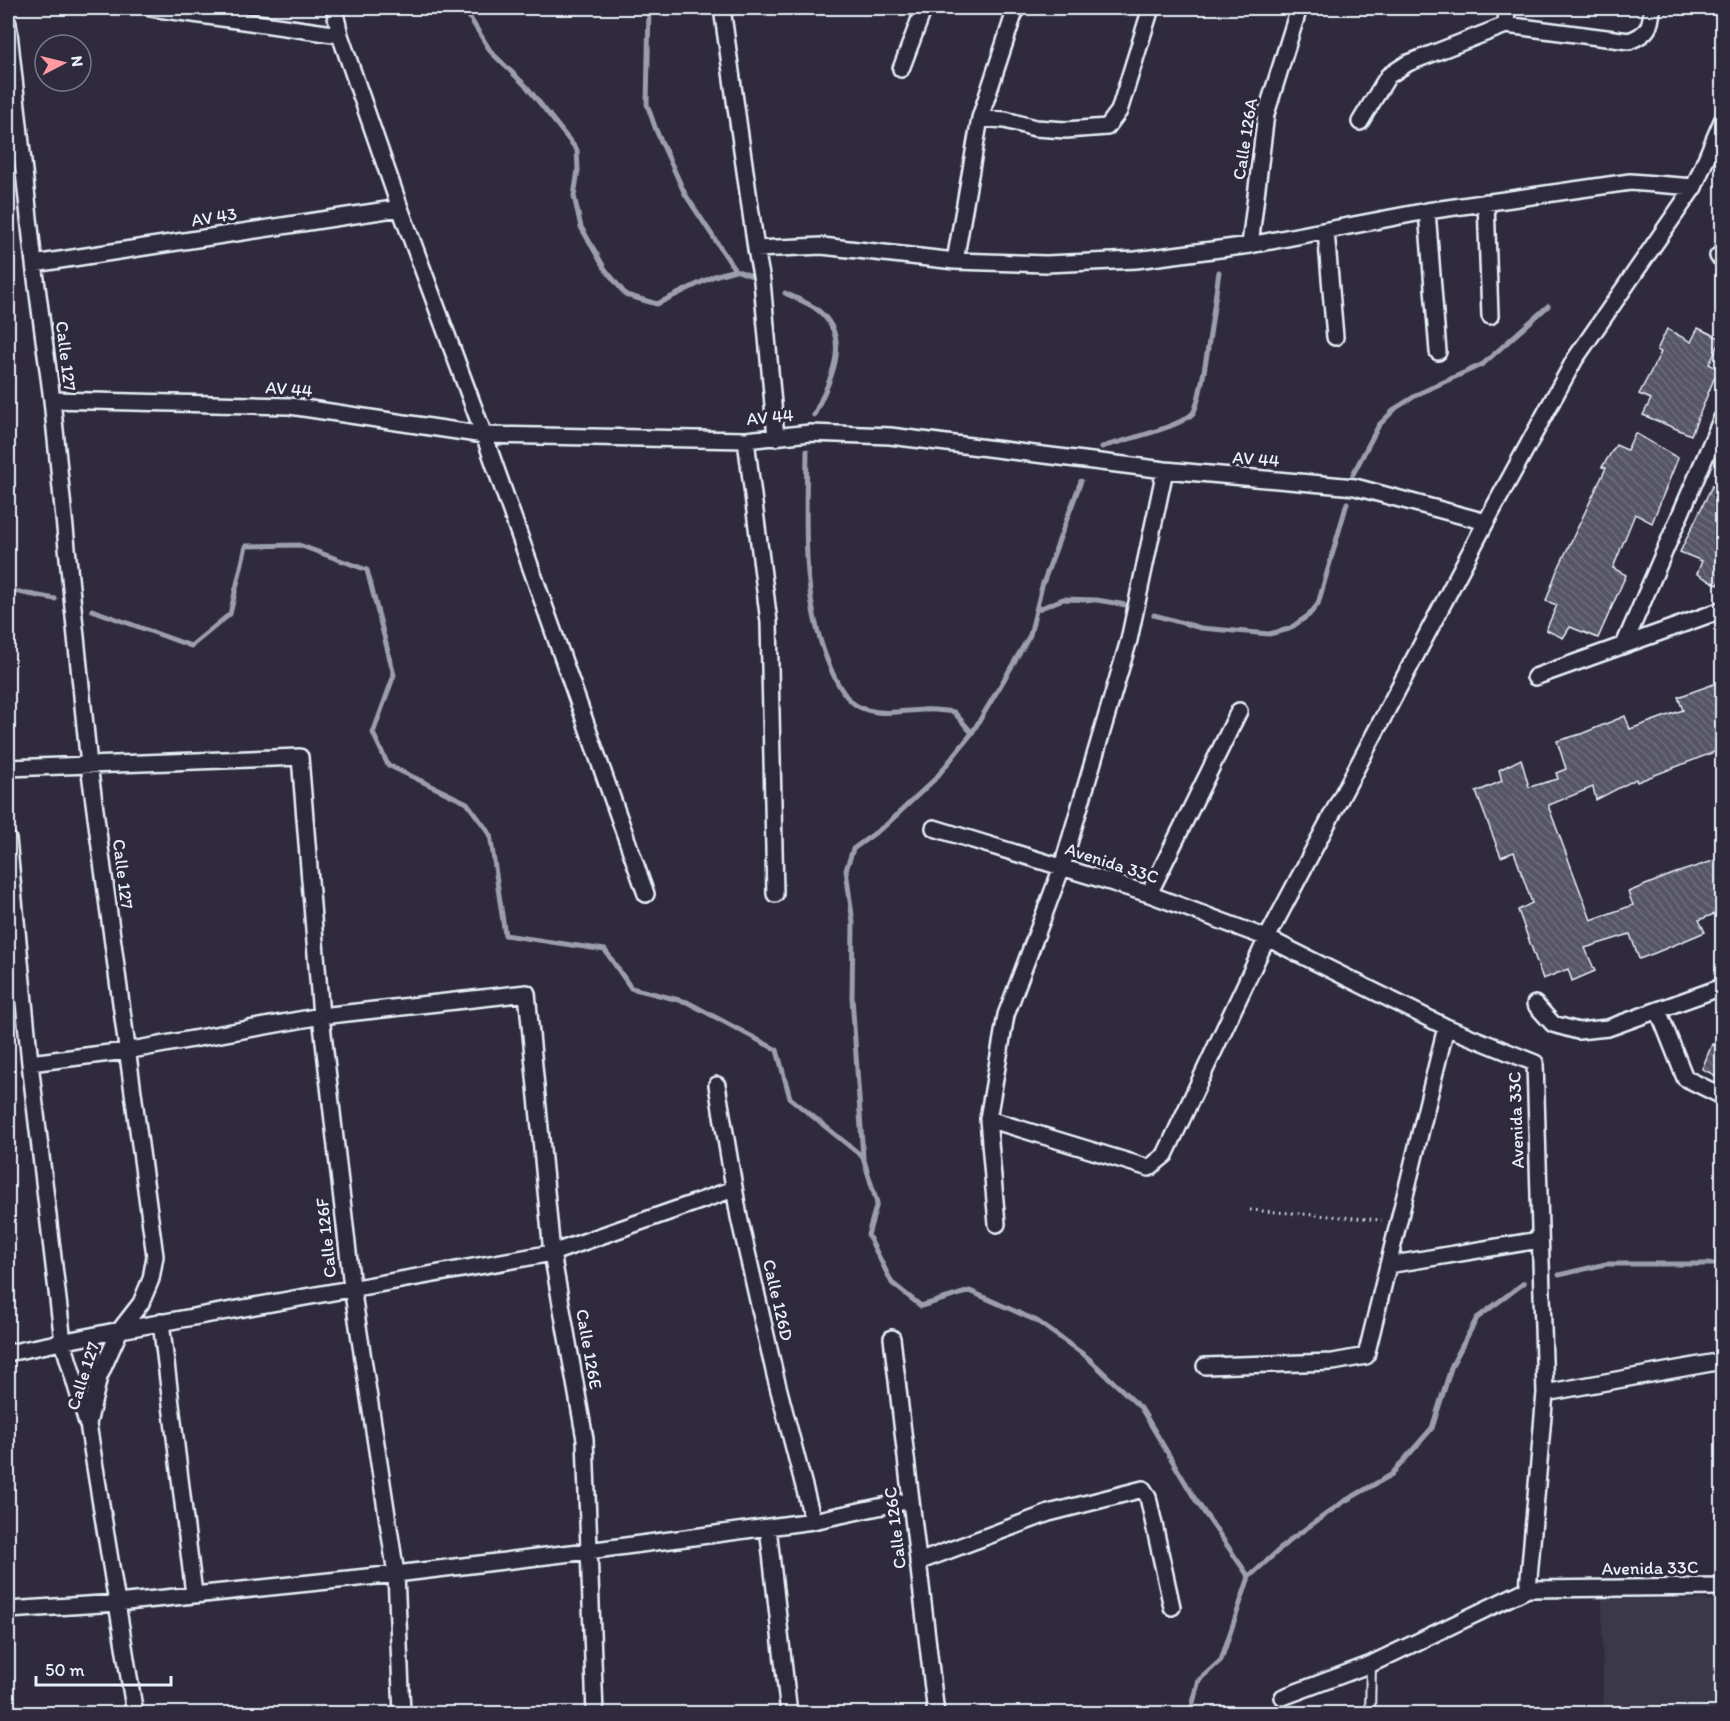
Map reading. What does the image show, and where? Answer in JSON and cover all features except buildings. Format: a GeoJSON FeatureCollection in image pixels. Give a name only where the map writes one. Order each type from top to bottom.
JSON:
{"type":"FeatureCollection","features":[{"type":"Feature","properties":{"kind":"street"},"geometry":{"type":"LineString","coordinates":[[151,8],[340,35]]}},
{"type":"Feature","properties":{"kind":"street"},"geometry":{"type":"LineString","coordinates":[[334,8],[340,35],[400,208],[484,435],[646,894]]}},
{"type":"Feature","properties":{"kind":"street"},"geometry":{"type":"LineString","coordinates":[[722,8],[762,281],[776,438]]}},
{"type":"Feature","properties":{"kind":"street"},"geometry":{"type":"LineString","coordinates":[[901,69],[924,8]]}},
{"type":"Feature","properties":{"kind":"street"},"geometry":{"type":"LineString","coordinates":[[955,261],[980,118],[1016,8]]}},
{"type":"Feature","properties":{"kind":"street"},"geometry":{"type":"LineString","coordinates":[[980,118],[1005,120],[1035,128],[1066,130],[1107,127],[1119,111],[1151,8]]}},
{"type":"Feature","properties":{"kind":"street","name":"Calle 126A"},"geometry":{"type":"LineString","coordinates":[[1250,245],[1266,114],[1299,8]]}},
{"type":"Feature","properties":{"kind":"street"},"geometry":{"type":"LineString","coordinates":[[1506,25],[1508,8]]}},
{"type":"Feature","properties":{"kind":"street"},"geometry":{"type":"LineString","coordinates":[[1360,122],[1388,76],[1408,63],[1506,25],[1629,41],[1642,36],[1651,23],[1652,8]]}},
{"type":"Feature","properties":{"kind":"street","name":"Calle 127"},"geometry":{"type":"LineString","coordinates":[[8,23],[34,264],[52,400],[89,765],[154,1256],[151,1279],[141,1303],[120,1330],[99,1377],[88,1424],[135,1713]]}},
{"type":"Feature","properties":{"kind":"street"},"geometry":{"type":"LineString","coordinates":[[988,1119],[1149,1168],[1165,1155],[1267,938],[1485,522],[1575,358],[1694,187],[1722,121]]}},
{"type":"Feature","properties":{"kind":"street"},"geometry":{"type":"LineString","coordinates":[[756,249],[822,246],[955,261],[1046,264],[1125,260],[1250,245],[1486,201],[1630,182],[1694,187]]}},
{"type":"Feature","properties":{"kind":"street"},"geometry":{"type":"LineString","coordinates":[[1486,201],[1490,316]]}},
{"type":"Feature","properties":{"kind":"street","name":"AV 43"},"geometry":{"type":"LineString","coordinates":[[34,264],[400,208]]}},
{"type":"Feature","properties":{"kind":"street"},"geometry":{"type":"LineString","coordinates":[[1427,211],[1438,352]]}},
{"type":"Feature","properties":{"kind":"street"},"geometry":{"type":"LineString","coordinates":[[1326,231],[1335,337]]}},
{"type":"Feature","properties":{"kind":"street","name":"AV 44"},"geometry":{"type":"LineString","coordinates":[[52,400],[290,406],[484,435],[746,440],[810,433],[890,436],[1165,470],[1355,487],[1485,522]]}},
{"type":"Feature","properties":{"kind":"street"},"geometry":{"type":"LineString","coordinates":[[1624,645],[1722,418]]}},
{"type":"Feature","properties":{"kind":"street"},"geometry":{"type":"LineString","coordinates":[[746,440],[769,622],[775,894]]}},
{"type":"Feature","properties":{"kind":"street"},"geometry":{"type":"LineString","coordinates":[[997,1224],[988,1119],[1006,1015],[1062,867],[1129,640],[1165,470]]}},
{"type":"Feature","properties":{"kind":"street"},"geometry":{"type":"LineString","coordinates":[[1535,677],[1722,609]]}},
{"type":"Feature","properties":{"kind":"street"},"geometry":{"type":"LineString","coordinates":[[1149,894],[1239,711]]}},
{"type":"Feature","properties":{"kind":"street","name":"Calle 126F"},"geometry":{"type":"LineString","coordinates":[[89,765],[300,757],[321,1016],[352,1287],[396,1574],[402,1713]]}},
{"type":"Feature","properties":{"kind":"street"},"geometry":{"type":"LineString","coordinates":[[8,768],[89,765]]}},
{"type":"Feature","properties":{"kind":"street","name":"Avenida 33C"},"geometry":{"type":"LineString","coordinates":[[934,828],[1149,894],[1267,938],[1446,1027],[1535,1063],[1545,1393],[1528,1589],[1722,1587]]}},
{"type":"Feature","properties":{"kind":"street"},"geometry":{"type":"LineString","coordinates":[[8,839],[30,1063],[63,1342],[88,1424]]}},
{"type":"Feature","properties":{"kind":"street"},"geometry":{"type":"LineString","coordinates":[[1535,1004],[1552,1024],[1578,1031],[1608,1028],[1722,987]]}},
{"type":"Feature","properties":{"kind":"street","name":"Calle 126E"},"geometry":{"type":"LineString","coordinates":[[321,1016],[527,993],[552,1253],[585,1439],[594,1713]]}},
{"type":"Feature","properties":{"kind":"street"},"geometry":{"type":"LineString","coordinates":[[1658,1010],[1685,1078],[1722,1096]]}},
{"type":"Feature","properties":{"kind":"street"},"geometry":{"type":"LineString","coordinates":[[30,1063],[126,1051],[321,1016]]}},
{"type":"Feature","properties":{"kind":"street"},"geometry":{"type":"LineString","coordinates":[[1205,1366],[1333,1362],[1366,1356],[1446,1027]]}},
{"type":"Feature","properties":{"kind":"street","name":"Calle 126D"},"geometry":{"type":"LineString","coordinates":[[717,1085],[734,1189],[775,1375],[813,1521]]}},
{"type":"Feature","properties":{"kind":"street"},"geometry":{"type":"LineString","coordinates":[[8,1353],[161,1322],[552,1253],[734,1189]]}},
{"type":"Feature","properties":{"kind":"street"},"geometry":{"type":"LineString","coordinates":[[1388,1265],[1539,1240]]}},
{"type":"Feature","properties":{"kind":"street"},"geometry":{"type":"LineString","coordinates":[[161,1322],[194,1594]]}},
{"type":"Feature","properties":{"kind":"street","name":"Calle 126C"},"geometry":{"type":"LineString","coordinates":[[892,1338],[936,1713]]}},
{"type":"Feature","properties":{"kind":"street"},"geometry":{"type":"LineString","coordinates":[[1545,1393],[1722,1361]]}},
{"type":"Feature","properties":{"kind":"street"},"geometry":{"type":"LineString","coordinates":[[918,1562],[1049,1513],[1143,1489],[1148,1497],[1172,1607]]}},
{"type":"Feature","properties":{"kind":"street"},"geometry":{"type":"LineString","coordinates":[[8,1610],[117,1602],[396,1574],[588,1551],[813,1521],[911,1500]]}},
{"type":"Feature","properties":{"kind":"street"},"geometry":{"type":"LineString","coordinates":[[768,1527],[789,1713]]}},
{"type":"Feature","properties":{"kind":"street"},"geometry":{"type":"LineString","coordinates":[[1284,1697],[1371,1664],[1528,1589]]}},
{"type":"Feature","properties":{"kind":"lane"},"geometry":{"type":"LineString","coordinates":[[1370,1713],[1371,1664]]}},
{"type":"Feature","properties":{"kind":"path"},"geometry":{"type":"LineString","coordinates":[[1250,1210],[1399,1222]]}},
{"type":"Feature","properties":{"kind":"shaded area"},"geometry":{"type":"Polygon","coordinates":[[[1602,1598],[1722,1600],[1722,1713],[1603,1713],[1602,1598]]]}},
{"type":"Feature","properties":{"kind":"waterway"},"geometry":{"type":"LineString","coordinates":[[464,8],[491,52],[527,87],[577,150],[578,170],[574,196],[581,227],[605,269],[626,295],[657,304],[714,276],[735,270],[752,276]]}},
{"type":"Feature","properties":{"kind":"waterway"},"geometry":{"type":"LineString","coordinates":[[649,8],[647,104],[656,130],[685,194],[735,270]]}},
{"type":"Feature","properties":{"kind":"waterway"},"geometry":{"type":"LineString","coordinates":[[1102,447],[1164,428],[1193,413],[1205,369],[1219,272]]}},
{"type":"Feature","properties":{"kind":"waterway"},"geometry":{"type":"LineString","coordinates":[[785,293],[815,308],[827,319],[834,332],[836,359],[827,388],[814,415]]}},
{"type":"Feature","properties":{"kind":"waterway"},"geometry":{"type":"LineString","coordinates":[[1353,474],[1379,425],[1396,408],[1420,393],[1483,364],[1548,306]]}},
{"type":"Feature","properties":{"kind":"waterway"},"geometry":{"type":"LineString","coordinates":[[807,451],[806,536],[810,593],[823,649],[840,687],[851,701],[867,710],[954,712],[972,733]]}},
{"type":"Feature","properties":{"kind":"waterway"},"geometry":{"type":"LineString","coordinates":[[1081,481],[1042,586],[1030,635],[972,733],[936,778],[886,825],[853,849],[846,870],[853,923],[852,997],[863,1157],[877,1203],[868,1235],[892,1283],[921,1306],[970,1291],[1037,1321],[1087,1357],[1141,1408],[1195,1499],[1249,1577],[1221,1660],[1199,1680],[1190,1714]]}},
{"type":"Feature","properties":{"kind":"waterway"},"geometry":{"type":"LineString","coordinates":[[1154,615],[1201,628],[1269,634],[1289,629],[1309,615],[1318,604],[1347,503]]}},
{"type":"Feature","properties":{"kind":"waterway"},"geometry":{"type":"LineString","coordinates":[[92,610],[191,646],[230,614],[246,546],[299,545],[367,570],[394,675],[373,733],[388,765],[467,803],[490,834],[505,935],[605,950],[631,988],[687,1002],[777,1050],[790,1098],[863,1157]]}},
{"type":"Feature","properties":{"kind":"waterway"},"geometry":{"type":"LineString","coordinates":[[8,590],[55,599]]}},
{"type":"Feature","properties":{"kind":"waterway"},"geometry":{"type":"LineString","coordinates":[[1036,610],[1063,599],[1097,600],[1126,605]]}},
{"type":"Feature","properties":{"kind":"waterway"},"geometry":{"type":"LineString","coordinates":[[1559,1275],[1606,1264],[1722,1264]]}},
{"type":"Feature","properties":{"kind":"waterway"},"geometry":{"type":"LineString","coordinates":[[1249,1577],[1290,1540],[1343,1502],[1391,1475],[1432,1428],[1452,1365],[1477,1318],[1524,1283]]}}]}
